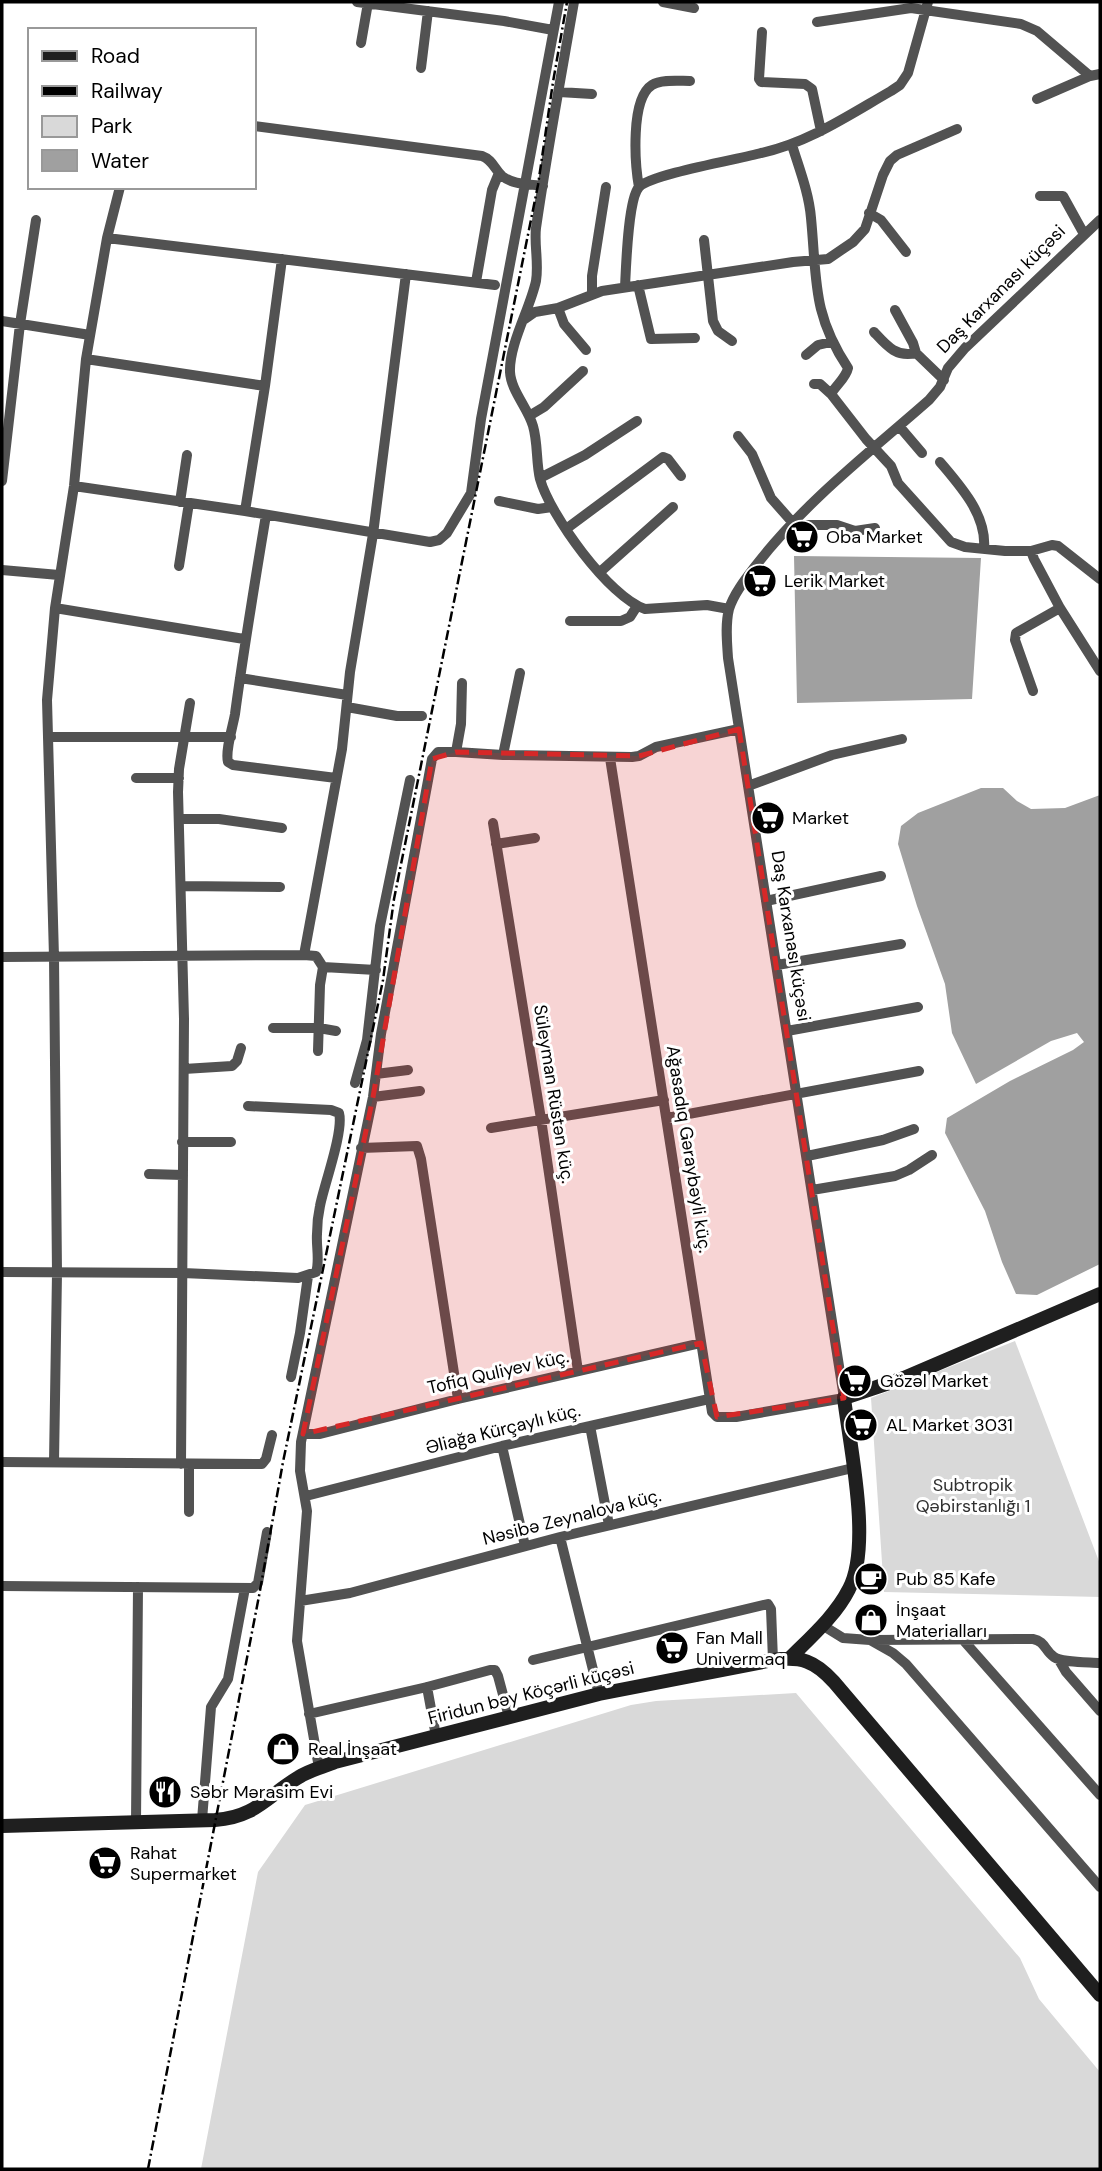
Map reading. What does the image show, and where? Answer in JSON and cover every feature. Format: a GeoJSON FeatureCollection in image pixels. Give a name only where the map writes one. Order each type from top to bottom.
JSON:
{"type":"FeatureCollection","features":[{"type":"Feature","properties":{"kind":"street"},"geometry":{"type":"LineString","coordinates":[[361,43],[362,2],[553,30]]}},
{"type":"Feature","properties":{"kind":"street"},"geometry":{"type":"LineString","coordinates":[[74,486],[430,542],[439,540],[447,533],[471,493],[481,419],[559,2]]}},
{"type":"Feature","properties":{"kind":"street"},"geometry":{"type":"LineString","coordinates":[[574,2],[536,232],[536,282],[512,356],[511,381],[529,416],[536,443],[540,478],[552,507],[566,529],[618,592],[637,606],[655,609],[707,605],[729,610]]}},
{"type":"Feature","properties":{"kind":"street"},"geometry":{"type":"LineString","coordinates":[[663,2],[694,8]]}},
{"type":"Feature","properties":{"kind":"street"},"geometry":{"type":"LineString","coordinates":[[817,22],[926,6],[1031,27],[1095,75]]}},
{"type":"Feature","properties":{"kind":"street"},"geometry":{"type":"LineString","coordinates":[[625,286],[630,224],[639,187],[680,172],[792,145],[900,85],[908,74],[926,6]]}},
{"type":"Feature","properties":{"kind":"street"},"geometry":{"type":"LineString","coordinates":[[421,68],[428,11]]}},
{"type":"Feature","properties":{"kind":"street"},"geometry":{"type":"LineString","coordinates":[[762,32],[759,79],[765,84],[805,83],[809,86],[812,89],[821,131]]}},
{"type":"Feature","properties":{"kind":"street"},"geometry":{"type":"LineString","coordinates":[[1037,99],[1095,75]]}},
{"type":"Feature","properties":{"kind":"street"},"geometry":{"type":"LineString","coordinates":[[639,187],[635,146],[638,114],[645,93],[656,83],[690,80]]}},
{"type":"Feature","properties":{"kind":"street"},"geometry":{"type":"LineString","coordinates":[[559,92],[592,94]]}},
{"type":"Feature","properties":{"kind":"street"},"geometry":{"type":"LineString","coordinates":[[256,126],[482,156],[494,164],[506,179],[543,186]]}},
{"type":"Feature","properties":{"kind":"street"},"geometry":{"type":"LineString","coordinates":[[525,319],[534,312],[558,308],[592,294],[625,286],[793,262],[828,260],[853,242],[864,229],[890,160],[957,129]]}},
{"type":"Feature","properties":{"kind":"street"},"geometry":{"type":"LineString","coordinates":[[792,145],[811,216],[818,302],[831,342],[848,368],[831,394]]}},
{"type":"Feature","properties":{"kind":"street"},"geometry":{"type":"LineString","coordinates":[[476,282],[492,190],[499,173]]}},
{"type":"Feature","properties":{"kind":"street"},"geometry":{"type":"LineString","coordinates":[[592,294],[592,276],[606,187]]}},
{"type":"Feature","properties":{"kind":"street"},"geometry":{"type":"LineString","coordinates":[[54,1462],[57,1273],[54,957],[47,700],[55,608],[74,486],[86,359],[107,239],[120,189]]}},
{"type":"Feature","properties":{"kind":"street"},"geometry":{"type":"LineString","coordinates":[[1040,196],[1063,196],[1084,234]]}},
{"type":"Feature","properties":{"kind":"street"},"geometry":{"type":"LineString","coordinates":[[869,213],[881,220],[906,253]]}},
{"type":"Feature","properties":{"kind":"street","name":"Daş Karxanası küçəsi"},"geometry":{"type":"LineString","coordinates":[[790,1658],[822,1625],[849,1589],[858,1563],[860,1535],[844,1398],[728,658],[726,638],[729,610],[748,576],[793,523],[935,393],[948,368],[965,348],[1100,219]]}},
{"type":"Feature","properties":{"kind":"street"},"geometry":{"type":"LineString","coordinates":[[2,481],[20,324],[36,220]]}},
{"type":"Feature","properties":{"kind":"street"},"geometry":{"type":"LineString","coordinates":[[107,239],[495,285]]}},
{"type":"Feature","properties":{"kind":"street"},"geometry":{"type":"LineString","coordinates":[[704,240],[713,321],[718,331],[732,341]]}},
{"type":"Feature","properties":{"kind":"street"},"geometry":{"type":"LineString","coordinates":[[245,511],[282,259]]}},
{"type":"Feature","properties":{"kind":"street"},"geometry":{"type":"LineString","coordinates":[[304,955],[336,778],[373,534],[406,274]]}},
{"type":"Feature","properties":{"kind":"street"},"geometry":{"type":"LineString","coordinates":[[639,285],[651,339],[695,338]]}},
{"type":"Feature","properties":{"kind":"street"},"geometry":{"type":"LineString","coordinates":[[558,308],[564,324],[586,350]]}},
{"type":"Feature","properties":{"kind":"street"},"geometry":{"type":"LineString","coordinates":[[895,310],[916,353],[944,380]]}},
{"type":"Feature","properties":{"kind":"street"},"geometry":{"type":"LineString","coordinates":[[2,321],[90,335]]}},
{"type":"Feature","properties":{"kind":"street"},"geometry":{"type":"LineString","coordinates":[[874,332],[897,353],[907,356],[916,353]]}},
{"type":"Feature","properties":{"kind":"street"},"geometry":{"type":"LineString","coordinates":[[806,355],[818,345],[831,342]]}},
{"type":"Feature","properties":{"kind":"street"},"geometry":{"type":"LineString","coordinates":[[86,359],[265,386]]}},
{"type":"Feature","properties":{"kind":"street"},"geometry":{"type":"LineString","coordinates":[[529,416],[553,399],[583,371]]}},
{"type":"Feature","properties":{"kind":"street"},"geometry":{"type":"LineString","coordinates":[[814,384],[820,384],[831,394],[891,466],[898,483],[942,534],[956,545],[1017,552],[1052,545],[1063,548],[1100,579]]}},
{"type":"Feature","properties":{"kind":"street"},"geometry":{"type":"LineString","coordinates":[[540,478],[638,421]]}},
{"type":"Feature","properties":{"kind":"street"},"geometry":{"type":"LineString","coordinates":[[899,426],[922,453]]}},
{"type":"Feature","properties":{"kind":"street"},"geometry":{"type":"LineString","coordinates":[[738,436],[752,454],[771,498],[793,523],[837,525],[855,531],[875,528]]}},
{"type":"Feature","properties":{"kind":"street"},"geometry":{"type":"LineString","coordinates":[[179,566],[187,454]]}},
{"type":"Feature","properties":{"kind":"street"},"geometry":{"type":"LineString","coordinates":[[566,529],[663,457],[668,458],[681,476]]}},
{"type":"Feature","properties":{"kind":"street"},"geometry":{"type":"LineString","coordinates":[[940,462],[959,485],[980,520],[985,549]]}},
{"type":"Feature","properties":{"kind":"street"},"geometry":{"type":"LineString","coordinates":[[499,500],[538,509],[552,507]]}},
{"type":"Feature","properties":{"kind":"street"},"geometry":{"type":"LineString","coordinates":[[600,572],[673,508]]}},
{"type":"Feature","properties":{"kind":"street"},"geometry":{"type":"LineString","coordinates":[[266,515],[244,639],[228,762],[233,765],[336,778]]}},
{"type":"Feature","properties":{"kind":"street"},"geometry":{"type":"LineString","coordinates":[[1031,551],[1060,608],[1100,671]]}},
{"type":"Feature","properties":{"kind":"street"},"geometry":{"type":"LineString","coordinates":[[2,570],[60,575]]}},
{"type":"Feature","properties":{"kind":"street"},"geometry":{"type":"LineString","coordinates":[[570,621],[621,621],[630,617],[637,606]]}},
{"type":"Feature","properties":{"kind":"street"},"geometry":{"type":"LineString","coordinates":[[55,608],[244,639]]}},
{"type":"Feature","properties":{"kind":"street"},"geometry":{"type":"LineString","coordinates":[[1033,691],[1015,640],[1016,633],[1060,608]]}},
{"type":"Feature","properties":{"kind":"street"},"geometry":{"type":"LineString","coordinates":[[503,755],[520,673]]}},
{"type":"Feature","properties":{"kind":"street"},"geometry":{"type":"LineString","coordinates":[[240,678],[347,701],[397,716],[422,716]]}},
{"type":"Feature","properties":{"kind":"street"},"geometry":{"type":"LineString","coordinates":[[456,752],[461,724],[462,683]]}},
{"type":"Feature","properties":{"kind":"street"},"geometry":{"type":"LineString","coordinates":[[189,1512],[185,1464],[182,1142],[184,1069],[179,778],[190,703]]}},
{"type":"Feature","properties":{"kind":"street"},"geometry":{"type":"LineString","coordinates":[[319,1768],[297,1652],[307,1511],[300,1459],[373,1097],[381,1034],[432,759],[438,752],[610,758],[639,756],[656,747],[739,729]]}},
{"type":"Feature","properties":{"kind":"street"},"geometry":{"type":"LineString","coordinates":[[49,737],[231,737]]}},
{"type":"Feature","properties":{"kind":"street"},"geometry":{"type":"LineString","coordinates":[[748,786],[832,755],[902,738]]}},
{"type":"Feature","properties":{"kind":"street","name":"Ağasadıq Gəraybəyli küç."},"geometry":{"type":"LineString","coordinates":[[610,758],[709,1399]]}},
{"type":"Feature","properties":{"kind":"street"},"geometry":{"type":"LineString","coordinates":[[136,778],[179,778]]}},
{"type":"Feature","properties":{"kind":"street"},"geometry":{"type":"LineString","coordinates":[[355,1083],[366,1040],[385,902],[410,780]]}},
{"type":"Feature","properties":{"kind":"street"},"geometry":{"type":"LineString","coordinates":[[180,819],[219,819],[282,828]]}},
{"type":"Feature","properties":{"kind":"street","name":"Süleyman Rüstən küç."},"geometry":{"type":"LineString","coordinates":[[493,823],[578,1371]]}},
{"type":"Feature","properties":{"kind":"street"},"geometry":{"type":"LineString","coordinates":[[496,844],[535,838]]}},
{"type":"Feature","properties":{"kind":"street"},"geometry":{"type":"LineString","coordinates":[[766,901],[881,876]]}},
{"type":"Feature","properties":{"kind":"street"},"geometry":{"type":"LineString","coordinates":[[181,886],[281,887]]}},
{"type":"Feature","properties":{"kind":"street"},"geometry":{"type":"LineString","coordinates":[[776,965],[901,944]]}},
{"type":"Feature","properties":{"kind":"street"},"geometry":{"type":"LineString","coordinates":[[2,957],[316,956],[323,967],[318,1051]]}},
{"type":"Feature","properties":{"kind":"street"},"geometry":{"type":"LineString","coordinates":[[323,967],[376,970]]}},
{"type":"Feature","properties":{"kind":"street"},"geometry":{"type":"LineString","coordinates":[[787,1031],[918,1007]]}},
{"type":"Feature","properties":{"kind":"street"},"geometry":{"type":"LineString","coordinates":[[273,1028],[319,1028],[336,1031]]}},
{"type":"Feature","properties":{"kind":"street"},"geometry":{"type":"LineString","coordinates":[[184,1069],[232,1066],[237,1062],[241,1048]]}},
{"type":"Feature","properties":{"kind":"street"},"geometry":{"type":"LineString","coordinates":[[376,1074],[408,1070]]}},
{"type":"Feature","properties":{"kind":"street"},"geometry":{"type":"LineString","coordinates":[[667,1118],[919,1071]]}},
{"type":"Feature","properties":{"kind":"street"},"geometry":{"type":"LineString","coordinates":[[373,1097],[420,1091]]}},
{"type":"Feature","properties":{"kind":"street"},"geometry":{"type":"LineString","coordinates":[[491,1128],[664,1100]]}},
{"type":"Feature","properties":{"kind":"street"},"geometry":{"type":"LineString","coordinates":[[2,1272],[184,1273],[299,1278],[316,1272],[319,1209],[337,1138],[341,1119],[339,1114],[331,1110],[248,1106]]}},
{"type":"Feature","properties":{"kind":"street"},"geometry":{"type":"LineString","coordinates":[[807,1156],[883,1140],[914,1129]]}},
{"type":"Feature","properties":{"kind":"street"},"geometry":{"type":"LineString","coordinates":[[182,1142],[231,1142]]}},
{"type":"Feature","properties":{"kind":"street"},"geometry":{"type":"LineString","coordinates":[[361,1148],[417,1146],[458,1399]]}},
{"type":"Feature","properties":{"kind":"street"},"geometry":{"type":"LineString","coordinates":[[812,1190],[895,1176],[932,1155]]}},
{"type":"Feature","properties":{"kind":"street"},"geometry":{"type":"LineString","coordinates":[[149,1174],[183,1175]]}},
{"type":"Feature","properties":{"kind":"street"},"geometry":{"type":"LineString","coordinates":[[290,1377],[300,1333],[308,1276]]}},
{"type":"Feature","properties":{"kind":"street"},"geometry":{"type":"LineString","coordinates":[[709,1399],[712,1412],[725,1418],[844,1398],[904,1378],[1100,1294]]}},
{"type":"Feature","properties":{"kind":"street","name":"Tofiq Quliyev küç."},"geometry":{"type":"LineString","coordinates":[[303,1434],[320,1434],[701,1343]]}},
{"type":"Feature","properties":{"kind":"street","name":"Əliağa Kürçaylı küç."},"geometry":{"type":"LineString","coordinates":[[306,1496],[502,1446],[709,1399]]}},
{"type":"Feature","properties":{"kind":"street"},"geometry":{"type":"LineString","coordinates":[[590,1426],[610,1525]]}},
{"type":"Feature","properties":{"kind":"street"},"geometry":{"type":"LineString","coordinates":[[2,1462],[262,1464],[266,1459],[272,1435]]}},
{"type":"Feature","properties":{"kind":"street"},"geometry":{"type":"LineString","coordinates":[[502,1446],[525,1546]]}},
{"type":"Feature","properties":{"kind":"street","name":"Nəsibə Zeynalova küç."},"geometry":{"type":"LineString","coordinates":[[300,1601],[350,1593],[560,1537],[853,1468]]}},
{"type":"Feature","properties":{"kind":"street"},"geometry":{"type":"LineString","coordinates":[[2,1586],[256,1586],[267,1532]]}},
{"type":"Feature","properties":{"kind":"street"},"geometry":{"type":"LineString","coordinates":[[560,1537],[599,1694]]}},
{"type":"Feature","properties":{"kind":"street"},"geometry":{"type":"LineString","coordinates":[[136,1822],[138,1587]]}},
{"type":"Feature","properties":{"kind":"street"},"geometry":{"type":"LineString","coordinates":[[202,1820],[211,1707],[228,1679],[245,1588]]}},
{"type":"Feature","properties":{"kind":"street"},"geometry":{"type":"LineString","coordinates":[[533,1660],[768,1604],[771,1609],[773,1660]]}},
{"type":"Feature","properties":{"kind":"street"},"geometry":{"type":"LineString","coordinates":[[822,1625],[843,1638],[870,1640],[1033,1639],[1044,1644],[1053,1657],[1059,1660],[1100,1663]]}},
{"type":"Feature","properties":{"kind":"street"},"geometry":{"type":"LineString","coordinates":[[870,1640],[906,1664],[1100,1887]]}},
{"type":"Feature","properties":{"kind":"street"},"geometry":{"type":"LineString","coordinates":[[964,1641],[1100,1795]]}},
{"type":"Feature","properties":{"kind":"street","name":"Firidun bəy Köçərli küçəsi"},"geometry":{"type":"LineString","coordinates":[[2,1826],[239,1817],[300,1776],[319,1768],[599,1694],[790,1658],[810,1662],[834,1682],[1100,1995]]}},
{"type":"Feature","properties":{"kind":"street"},"geometry":{"type":"LineString","coordinates":[[1059,1660],[1100,1711]]}},
{"type":"Feature","properties":{"kind":"street"},"geometry":{"type":"LineString","coordinates":[[309,1714],[495,1670],[499,1676],[509,1717]]}},
{"type":"Feature","properties":{"kind":"street"},"geometry":{"type":"LineString","coordinates":[[427,1687],[436,1737]]}},
{"type":"Feature","properties":{"kind":"highlighted area"},"geometry":{"type":"Polygon","coordinates":[[[739,729],[844,1398],[717,1417],[701,1343],[303,1434],[373,1097],[432,759],[456,752],[639,756],[739,729]]]}},
{"type":"Feature","properties":{"kind":"green space","name":"Subtropik Qəbirstanlığı 1"},"geometry":{"type":"Polygon","coordinates":[[[1015,1341],[1100,1564],[1100,1597],[884,1592],[871,1398],[1015,1341]]]}},
{"type":"Feature","properties":{"kind":"green space"},"geometry":{"type":"Polygon","coordinates":[[[796,1693],[1020,1958],[1039,1999],[1100,2072],[1100,2169],[201,2169],[258,1872],[305,1805],[631,1705],[656,1701],[796,1693]]]}},
{"type":"Feature","properties":{"kind":"water"},"geometry":{"type":"Polygon","coordinates":[[[794,556],[981,558],[972,699],[797,703],[794,556]]]}},
{"type":"Feature","properties":{"kind":"water"},"geometry":{"type":"Polygon","coordinates":[[[981,788],[1003,788],[1031,809],[1065,808],[1100,795],[1100,1264],[1037,1295],[1016,1294],[985,1211],[945,1133],[947,1118],[1084,1042],[1077,1033],[1051,1041],[976,1084],[952,1033],[945,984],[898,844],[901,826],[918,813],[981,788]]]}},
{"type":"Feature","properties":{"kind":"railway"},"geometry":{"type":"LineString","coordinates":[[148,2169],[283,1462],[383,980],[394,899],[538,185],[567,2]]}},
{"type":"Feature","properties":{"kind":"place","name":"Oba Market"},"geometry":{"type":"Point","coordinates":[802,537]}},
{"type":"Feature","properties":{"kind":"place","name":"Lerik Market"},"geometry":{"type":"Point","coordinates":[760,581]}},
{"type":"Feature","properties":{"kind":"place","name":"Market"},"geometry":{"type":"Point","coordinates":[768,818]}},
{"type":"Feature","properties":{"kind":"place","name":"Gözəl Market"},"geometry":{"type":"Point","coordinates":[855,1381]}},
{"type":"Feature","properties":{"kind":"place","name":"AL Market 3031"},"geometry":{"type":"Point","coordinates":[861,1425]}},
{"type":"Feature","properties":{"kind":"place","name":"Pub 85 Kafe"},"geometry":{"type":"Point","coordinates":[871,1579]}},
{"type":"Feature","properties":{"kind":"place","name":"İnşaat Materialları"},"geometry":{"type":"Point","coordinates":[871,1620]}},
{"type":"Feature","properties":{"kind":"place","name":"Fan Mall Univermaq"},"geometry":{"type":"Point","coordinates":[672,1648]}},
{"type":"Feature","properties":{"kind":"place","name":"Real İnşaat"},"geometry":{"type":"Point","coordinates":[283,1749]}},
{"type":"Feature","properties":{"kind":"place","name":"Səbr Mərasim Evi"},"geometry":{"type":"Point","coordinates":[165,1792]}},
{"type":"Feature","properties":{"kind":"place","name":"Rahat Supermarket"},"geometry":{"type":"Point","coordinates":[105,1863]}}]}
